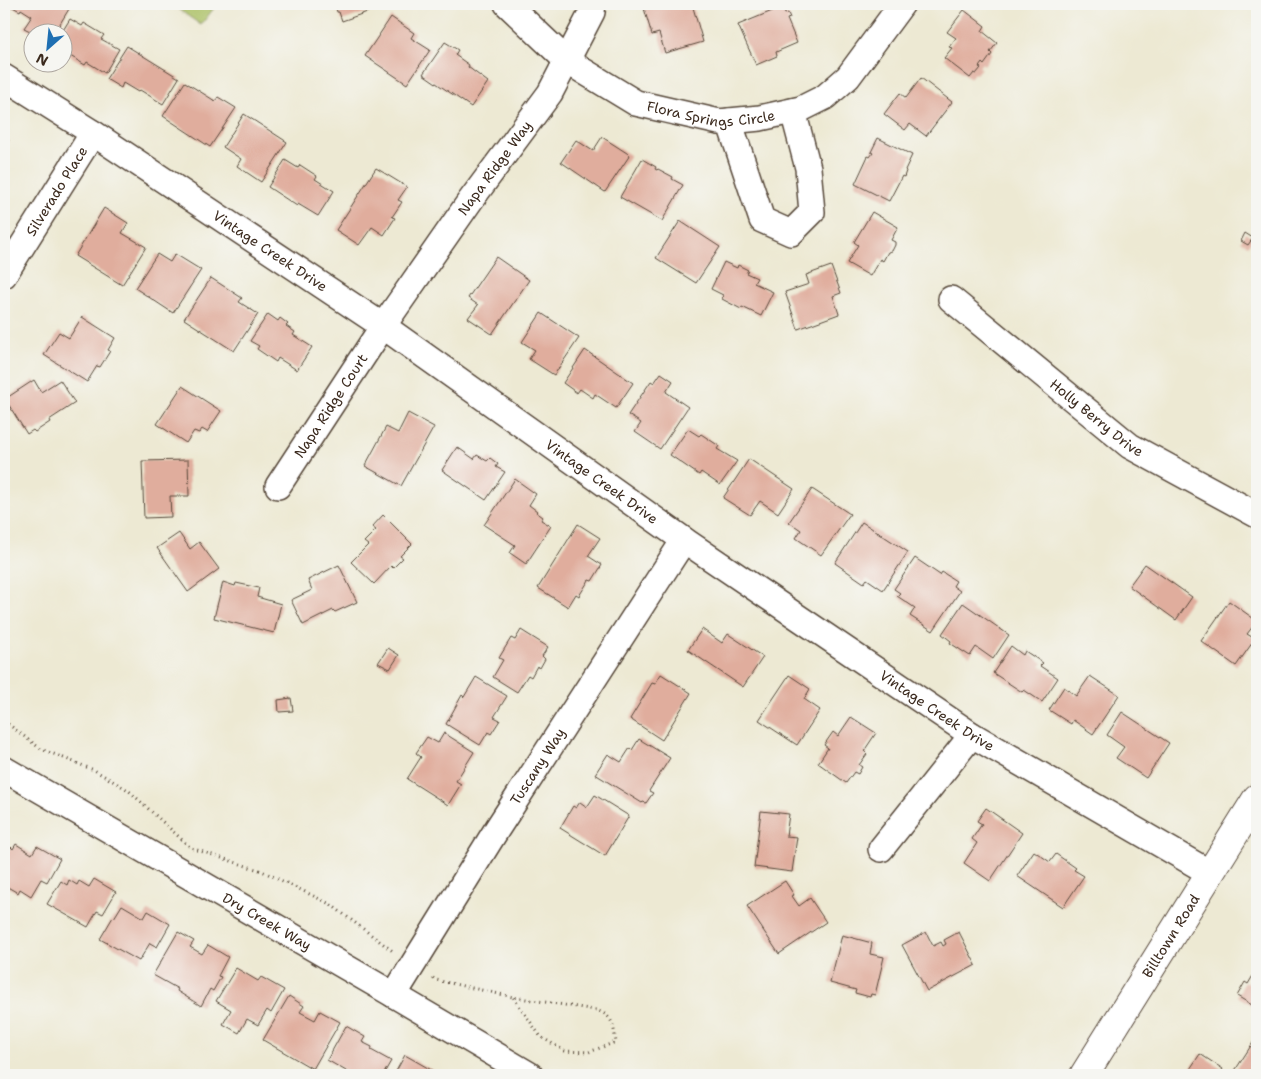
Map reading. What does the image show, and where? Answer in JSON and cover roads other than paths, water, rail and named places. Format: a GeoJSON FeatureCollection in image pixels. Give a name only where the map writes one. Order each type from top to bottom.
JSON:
{"type":"FeatureCollection","features":[{"type":"Feature","properties":{"kind":"main road","name":"Billtown Road"},"geometry":{"type":"LineString","coordinates":[[1084,1075],[1257,798]]}},
{"type":"Feature","properties":{"kind":"street","name":"Flora Springs Circle"},"geometry":{"type":"LineString","coordinates":[[507,4],[567,61],[636,103],[719,122],[760,118],[793,111],[801,109],[825,96],[848,77],[902,4]]}},
{"type":"Feature","properties":{"kind":"street","name":"Napa Ridge Way"},"geometry":{"type":"LineString","coordinates":[[383,326],[470,202],[550,93],[592,12],[593,4]]}},
{"type":"Feature","properties":{"kind":"street","name":"Vintage Creek Drive"},"geometry":{"type":"LineString","coordinates":[[4,77],[93,133],[383,326],[684,540],[972,735],[1210,873]]}},
{"type":"Feature","properties":{"kind":"street"},"geometry":{"type":"LineString","coordinates":[[729,121],[762,220],[791,233],[812,212],[808,168],[793,111]]}},
{"type":"Feature","properties":{"kind":"street","name":"Silverado Place"},"geometry":{"type":"LineString","coordinates":[[4,275],[93,133]]}},
{"type":"Feature","properties":{"kind":"street","name":"Holly Berry Drive"},"geometry":{"type":"LineString","coordinates":[[951,299],[1130,446],[1257,515]]}},
{"type":"Feature","properties":{"kind":"street","name":"Napa Ridge Court"},"geometry":{"type":"LineString","coordinates":[[278,486],[383,326]]}},
{"type":"Feature","properties":{"kind":"street","name":"Tuscany Way"},"geometry":{"type":"LineString","coordinates":[[394,995],[503,821],[684,540]]}},
{"type":"Feature","properties":{"kind":"street"},"geometry":{"type":"LineString","coordinates":[[882,849],[972,735]]}},
{"type":"Feature","properties":{"kind":"street","name":"Dry Creek Way"},"geometry":{"type":"LineString","coordinates":[[4,769],[530,1075]]}}]}
